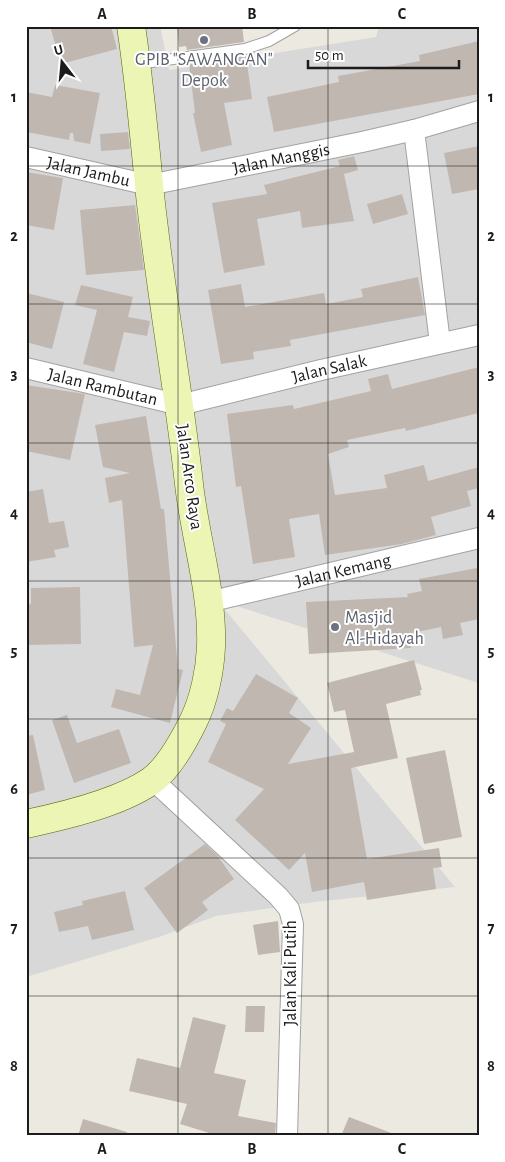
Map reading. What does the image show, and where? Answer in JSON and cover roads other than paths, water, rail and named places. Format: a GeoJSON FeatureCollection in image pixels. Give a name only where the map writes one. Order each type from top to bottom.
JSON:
{"type":"FeatureCollection","features":[{"type":"Feature","properties":{"kind":"main road","name":"Jalan Arco Raya"},"geometry":{"type":"LineString","coordinates":[[26,824],[86,809],[134,790],[152,780],[174,755],[194,720],[203,695],[211,646],[208,602],[190,490],[149,185],[137,64],[131,26]]}},
{"type":"Feature","properties":{"kind":"street","name":"Jalan Manggis"},"geometry":{"type":"LineString","coordinates":[[149,185],[414,130],[479,111]]}},
{"type":"Feature","properties":{"kind":"street"},"geometry":{"type":"LineString","coordinates":[[414,130],[440,343]]}},
{"type":"Feature","properties":{"kind":"street","name":"Jalan Jambu"},"geometry":{"type":"LineString","coordinates":[[26,157],[149,185]]}},
{"type":"Feature","properties":{"kind":"street","name":"Jalan Salak"},"geometry":{"type":"LineString","coordinates":[[180,405],[479,335]]}},
{"type":"Feature","properties":{"kind":"street","name":"Jalan Rambutan"},"geometry":{"type":"LineString","coordinates":[[26,368],[180,405]]}},
{"type":"Feature","properties":{"kind":"street","name":"Jalan Kemang"},"geometry":{"type":"LineString","coordinates":[[208,602],[479,538]]}},
{"type":"Feature","properties":{"kind":"street","name":"Jalan Kali Putih"},"geometry":{"type":"LineString","coordinates":[[152,780],[278,896],[289,909],[293,924],[287,1136]]}},
{"type":"Feature","properties":{"kind":"lane"},"geometry":{"type":"LineString","coordinates":[[137,64],[245,48],[269,41],[295,26]]}},
{"type":"Feature","properties":{"kind":"place","name":"GPIB \"SAWANGAN\" Depok"},"geometry":{"type":"Point","coordinates":[204,40]}},
{"type":"Feature","properties":{"kind":"place","name":"Masjid Al-Hidayah"},"geometry":{"type":"Point","coordinates":[335,627]}}]}
